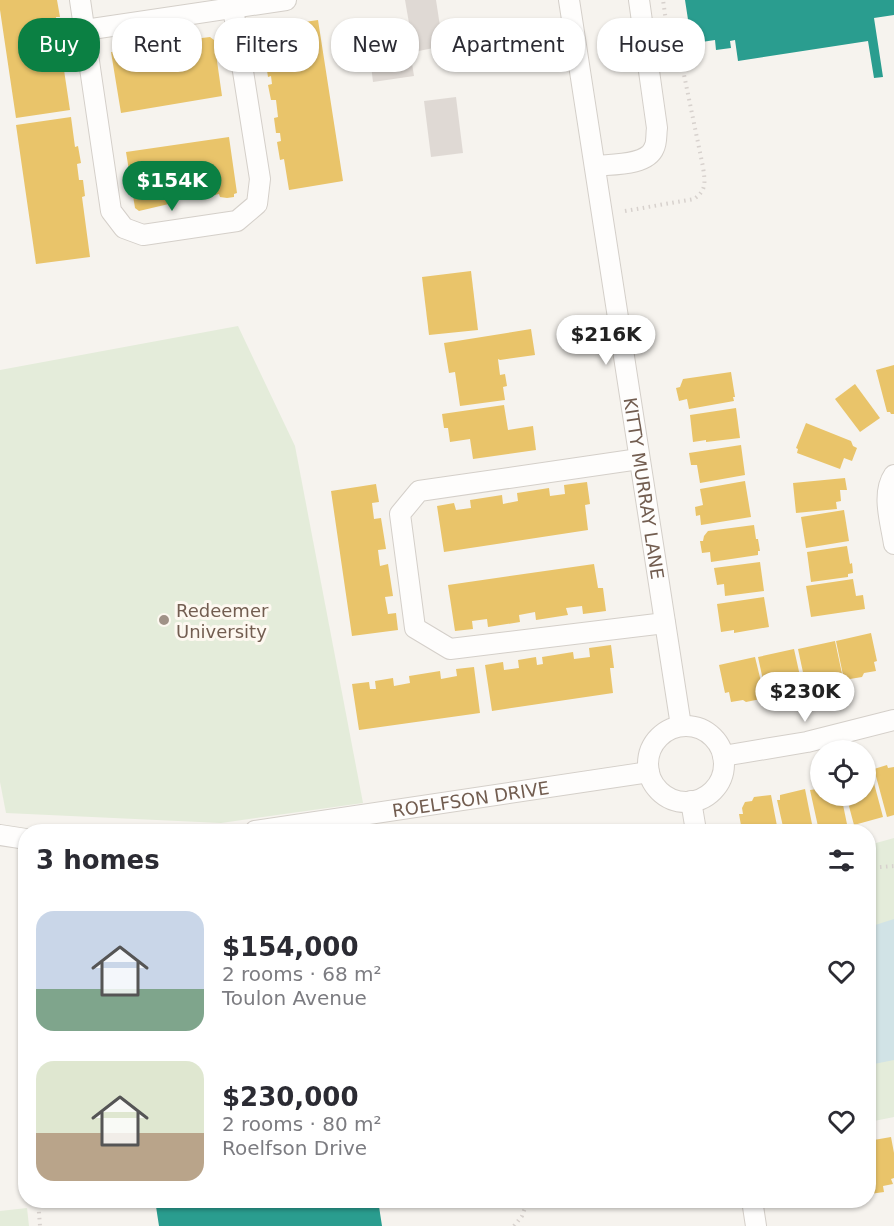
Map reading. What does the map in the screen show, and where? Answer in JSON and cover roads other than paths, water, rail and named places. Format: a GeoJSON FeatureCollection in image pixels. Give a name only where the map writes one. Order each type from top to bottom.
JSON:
{"type":"FeatureCollection","features":[{"type":"Feature","properties":{"kind":"street"},"geometry":{"type":"LineString","coordinates":[[80,0],[83,18]]}},
{"type":"Feature","properties":{"kind":"street"},"geometry":{"type":"LineString","coordinates":[[100,28],[286,0]]}},
{"type":"Feature","properties":{"kind":"street","name":"KITTY MURRAY LANE"},"geometry":{"type":"LineString","coordinates":[[569,0],[681,726]]}},
{"type":"Feature","properties":{"kind":"street"},"geometry":{"type":"LineString","coordinates":[[595,166],[635,162],[648,157],[655,147],[657,128],[639,0]]}},
{"type":"Feature","properties":{"kind":"street"},"geometry":{"type":"LineString","coordinates":[[91,72],[111,212],[124,228],[143,235],[237,221],[256,204],[260,179],[233,8]]}},
{"type":"Feature","properties":{"kind":"street"},"geometry":{"type":"LineString","coordinates":[[639,459],[419,491],[400,514],[415,628],[450,649],[664,623]]}},
{"type":"Feature","properties":{"kind":"street"},"geometry":{"type":"LineString","coordinates":[[894,475],[887,496],[894,544]]}},
{"type":"Feature","properties":{"kind":"street"},"geometry":{"type":"LineString","coordinates":[[723,756],[807,742],[894,720]]}},
{"type":"Feature","properties":{"kind":"street"},"geometry":{"type":"LineString","coordinates":[[681,726],[692,726],[712,736],[723,756],[720,780],[703,797],[691,801],[680,801],[659,791],[652,782],[649,772],[648,759],[652,747],[659,737],[681,726]]}},
{"type":"Feature","properties":{"kind":"street","name":"ROELFSON DRIVE"},"geometry":{"type":"LineString","coordinates":[[302,824],[649,772]]}},
{"type":"Feature","properties":{"kind":"street"},"geometry":{"type":"LineString","coordinates":[[691,801],[695,824]]}},
{"type":"Feature","properties":{"kind":"street"},"geometry":{"type":"LineString","coordinates":[[0,835],[18,838]]}},
{"type":"Feature","properties":{"kind":"street"},"geometry":{"type":"LineString","coordinates":[[753,1208],[756,1226]]}},
{"type":"Feature","properties":{"kind":"place","name":"Redeemer University"},"geometry":{"type":"Point","coordinates":[164,620]}}]}
